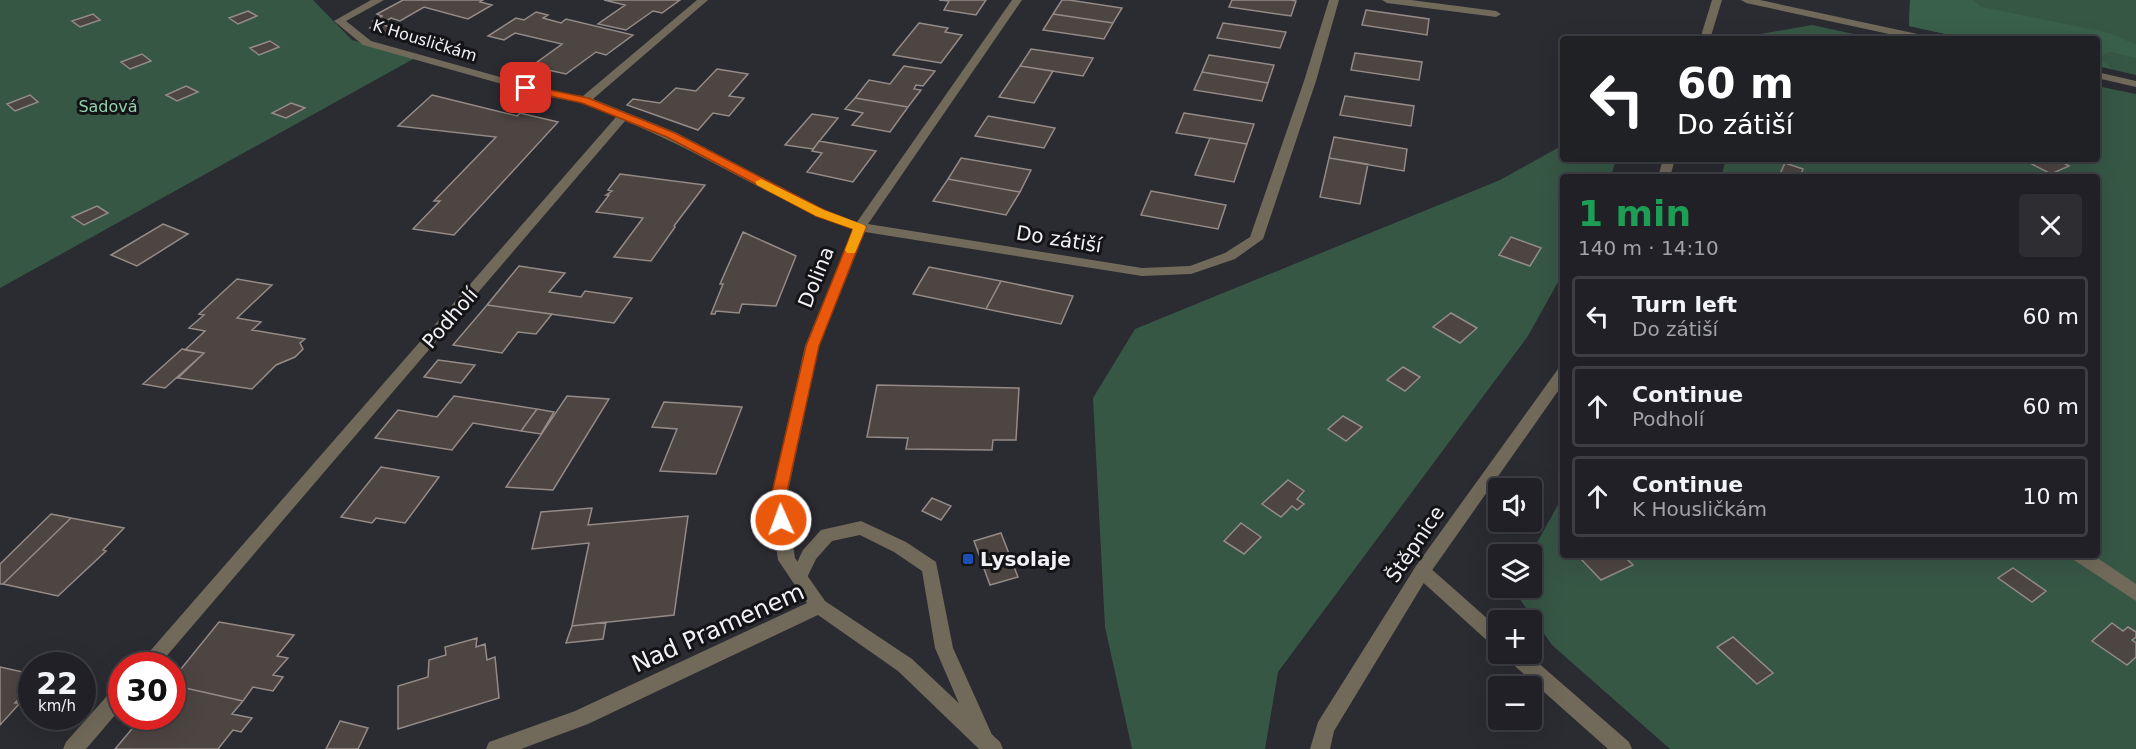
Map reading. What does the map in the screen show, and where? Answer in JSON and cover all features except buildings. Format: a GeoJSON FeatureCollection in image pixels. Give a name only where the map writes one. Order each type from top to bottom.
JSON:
{"type":"FeatureCollection","features":[{"type":"Feature","properties":{"kind":"street","name":"K Housličkám"},"geometry":{"type":"LineString","coordinates":[[379,0],[339,21],[368,43],[549,94],[585,100]]}},
{"type":"Feature","properties":{"kind":"street"},"geometry":{"type":"LineString","coordinates":[[623,116],[585,100],[667,28],[703,0]]}},
{"type":"Feature","properties":{"kind":"street","name":"Dolina"},"geometry":{"type":"LineString","coordinates":[[819,606],[787,560],[778,501],[812,346],[860,227],[1017,0]]}},
{"type":"Feature","properties":{"kind":"street","name":"Do zátiší"},"geometry":{"type":"LineString","coordinates":[[623,116],[671,135],[820,213],[860,227],[1142,272],[1191,270],[1230,256],[1256,238],[1310,81],[1334,0]]}},
{"type":"Feature","properties":{"kind":"street"},"geometry":{"type":"LineString","coordinates":[[1387,0],[1441,3],[1496,14]]}},
{"type":"Feature","properties":{"kind":"street"},"geometry":{"type":"LineString","coordinates":[[1706,36],[1717,0]]}},
{"type":"Feature","properties":{"kind":"street"},"geometry":{"type":"LineString","coordinates":[[1746,0],[1913,36]]}},
{"type":"Feature","properties":{"kind":"street"},"geometry":{"type":"LineString","coordinates":[[2100,76],[2136,84]]}},
{"type":"Feature","properties":{"kind":"street","name":"Podholí"},"geometry":{"type":"LineString","coordinates":[[158,652],[623,116]]}},
{"type":"Feature","properties":{"kind":"street","name":"Štěpnice"},"geometry":{"type":"LineString","coordinates":[[1320,749],[1326,728],[1422,571],[1560,377]]}},
{"type":"Feature","properties":{"kind":"street"},"geometry":{"type":"LineString","coordinates":[[799,577],[809,555],[827,535],[861,528],[900,547],[930,567],[944,648],[988,743]]}},
{"type":"Feature","properties":{"kind":"street"},"geometry":{"type":"LineString","coordinates":[[2084,558],[2136,594]]}},
{"type":"Feature","properties":{"kind":"street"},"geometry":{"type":"LineString","coordinates":[[1422,571],[1488,630]]}},
{"type":"Feature","properties":{"kind":"street","name":"Nad Pramenem"},"geometry":{"type":"LineString","coordinates":[[496,749],[581,718],[819,606],[905,665],[988,743]]}},
{"type":"Feature","properties":{"kind":"street"},"geometry":{"type":"LineString","coordinates":[[1526,664],[1622,749]]}},
{"type":"Feature","properties":{"kind":"street"},"geometry":{"type":"LineString","coordinates":[[73,749],[108,709]]}},
{"type":"Feature","properties":{"kind":"green space","name":"Sadová"},"geometry":{"type":"Polygon","coordinates":[[[0,0],[313,0],[352,40],[415,58],[0,288],[0,0]]]}},
{"type":"Feature","properties":{"kind":"green space"},"geometry":{"type":"Polygon","coordinates":[[[1910,0],[2136,0],[2136,75],[2100,67],[2100,36],[1955,36],[1909,26],[1910,0]]]}},
{"type":"Feature","properties":{"kind":"green space"},"geometry":{"type":"Polygon","coordinates":[[[1910,0],[1973,0],[1981,7],[2112,34],[2136,45],[2136,58],[2111,52],[2104,54],[2101,59],[2113,69],[2100,67],[2100,36],[1955,36],[1909,26],[1910,0]]]}},
{"type":"Feature","properties":{"kind":"green space"},"geometry":{"type":"Polygon","coordinates":[[[1812,25],[1863,36],[1760,36],[1760,34],[1812,25]]]}},
{"type":"Feature","properties":{"kind":"green space"},"geometry":{"type":"Polygon","coordinates":[[[2100,87],[2136,94],[2136,749],[1670,749],[1552,645],[1542,631],[1542,610],[1527,610],[1519,598],[1542,598],[1542,544],[1536,544],[1560,501],[1560,558],[2100,558],[2100,174],[1722,174],[1725,162],[2100,162],[2100,87]]]}},
{"type":"Feature","properties":{"kind":"green space"},"geometry":{"type":"Polygon","coordinates":[[[1560,147],[1560,162],[1615,162],[1612,174],[1560,174],[1560,278],[1528,336],[1278,672],[1265,749],[1132,749],[1105,627],[1093,398],[1135,329],[1500,180],[1560,147]]]}},
{"type":"Feature","properties":{"kind":"slow traffic"},"geometry":{"type":"LineString","coordinates":[[761,182],[820,213],[860,227],[851,250]]}},
{"type":"Feature","properties":{"kind":"place","name":"Lysolaje"},"geometry":{"type":"Point","coordinates":[968,559]}},
{"type":"Feature","properties":{"kind":"route"},"geometry":{"type":"LineString","coordinates":[[526,88],[585,100],[671,135],[820,213],[860,227],[812,346],[778,501],[781,520]]}}]}
